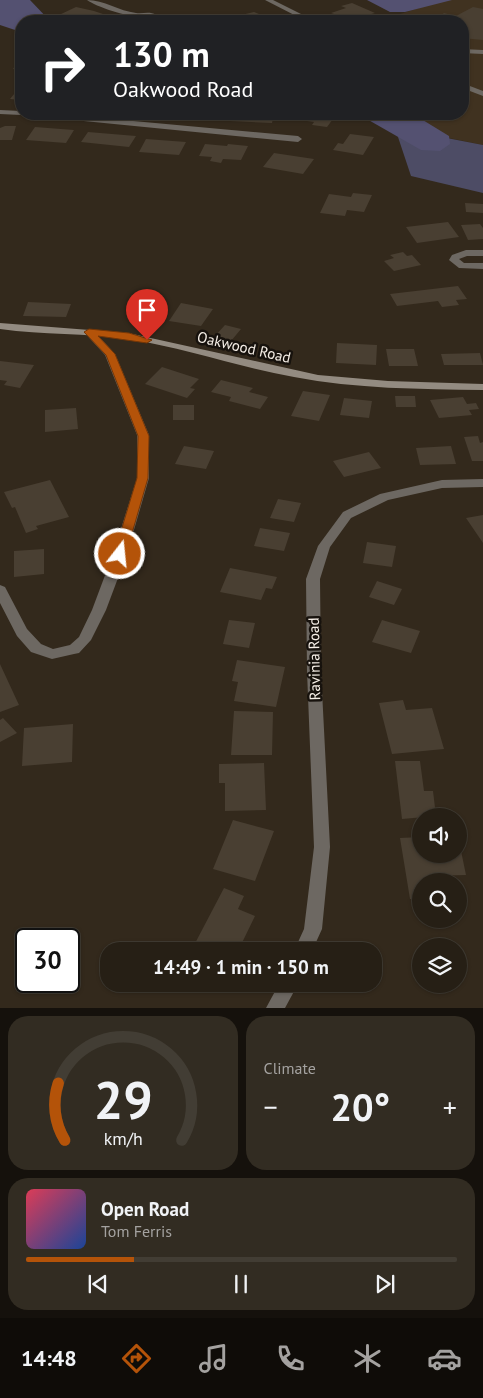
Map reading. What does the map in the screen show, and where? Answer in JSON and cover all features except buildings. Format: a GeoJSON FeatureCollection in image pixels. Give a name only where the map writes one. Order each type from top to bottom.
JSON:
{"type":"FeatureCollection","features":[{"type":"Feature","properties":{"kind":"main road","name":"Oakwood Road"},"geometry":{"type":"LineString","coordinates":[[0,326],[33,332],[89,332],[129,336],[294,374],[361,384],[483,387]]}},
{"type":"Feature","properties":{"kind":"street"},"geometry":{"type":"LineString","coordinates":[[90,0],[136,15],[152,15]]}},
{"type":"Feature","properties":{"kind":"street"},"geometry":{"type":"LineString","coordinates":[[268,0],[299,15]]}},
{"type":"Feature","properties":{"kind":"street"},"geometry":{"type":"LineString","coordinates":[[469,51],[483,52]]}},
{"type":"Feature","properties":{"kind":"street"},"geometry":{"type":"LineString","coordinates":[[469,88],[483,94]]}},
{"type":"Feature","properties":{"kind":"street"},"geometry":{"type":"LineString","coordinates":[[0,112],[15,113]]}},
{"type":"Feature","properties":{"kind":"street"},"geometry":{"type":"LineString","coordinates":[[97,120],[298,139]]}},
{"type":"Feature","properties":{"kind":"street"},"geometry":{"type":"LineString","coordinates":[[483,253],[466,253],[455,257],[454,260],[462,266],[483,266]]}},
{"type":"Feature","properties":{"kind":"street"},"geometry":{"type":"LineString","coordinates":[[0,590],[22,632],[36,648],[52,654],[74,649],[84,640],[99,610],[120,554],[143,478],[143,436],[110,354],[89,332]]}},
{"type":"Feature","properties":{"kind":"street","name":"Ravinia Road"},"geometry":{"type":"LineString","coordinates":[[307,942],[313,929],[322,847],[314,671],[313,579],[324,546],[348,515],[384,497],[442,484],[483,482]]}},
{"type":"Feature","properties":{"kind":"street"},"geometry":{"type":"LineString","coordinates":[[275,1008],[284,992]]}},
{"type":"Feature","properties":{"kind":"shaded area"},"geometry":{"type":"Polygon","coordinates":[[[0,0],[30,0],[44,15],[15,15],[15,30],[0,25],[0,0]]]}},
{"type":"Feature","properties":{"kind":"shaded area"},"geometry":{"type":"Polygon","coordinates":[[[367,0],[452,0],[405,12],[390,12],[367,0]]]}},
{"type":"Feature","properties":{"kind":"shaded area"},"geometry":{"type":"Polygon","coordinates":[[[443,0],[483,0],[483,145],[435,135],[413,120],[469,120],[469,15],[397,15],[443,0]]]}},
{"type":"Feature","properties":{"kind":"shaded area"},"geometry":{"type":"Polygon","coordinates":[[[368,120],[423,120],[449,136],[450,144],[440,151],[421,150],[368,120]]]}},
{"type":"Feature","properties":{"kind":"shaded area"},"geometry":{"type":"Polygon","coordinates":[[[395,128],[483,145],[483,193],[411,176],[395,128]]]}},
{"type":"Feature","properties":{"kind":"route"},"geometry":{"type":"LineString","coordinates":[[120,554],[143,478],[143,436],[110,354],[89,332],[129,336],[147,340]]}}]}
